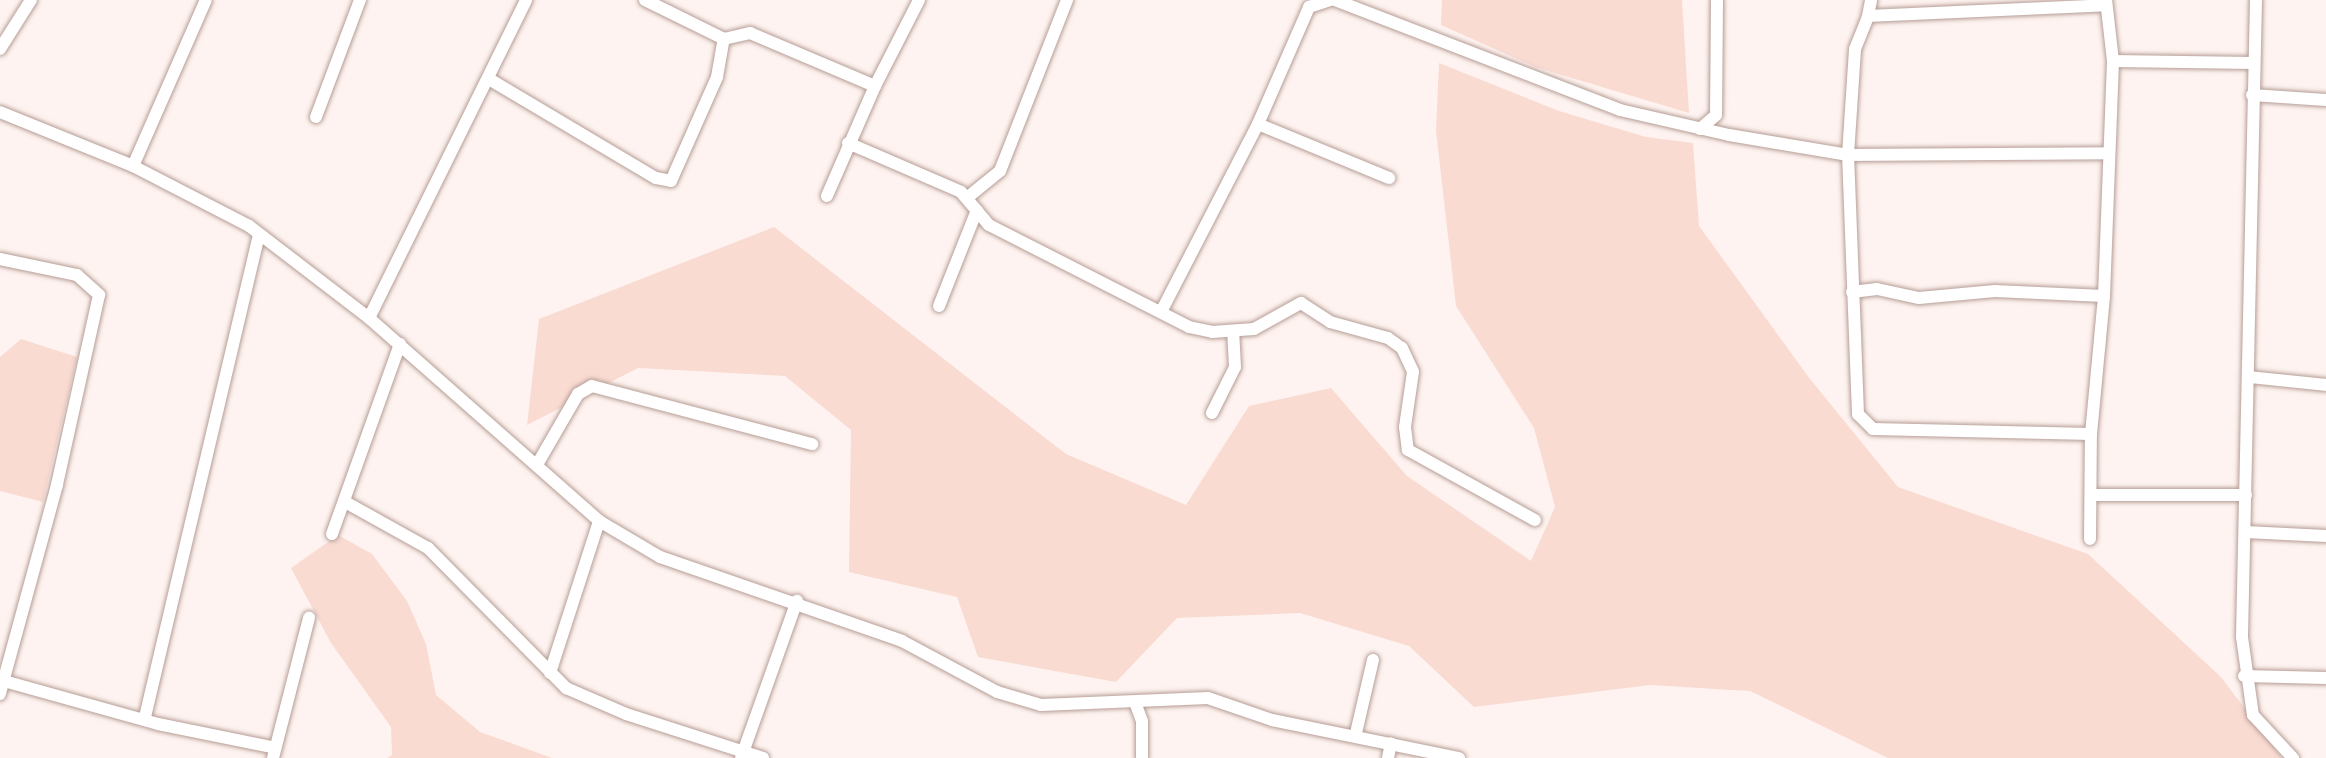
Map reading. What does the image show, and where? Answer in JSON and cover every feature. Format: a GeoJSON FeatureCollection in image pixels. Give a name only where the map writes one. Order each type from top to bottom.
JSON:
{"type":"FeatureCollection","features":[{"type":"Feature","properties":{"kind":"street"},"geometry":{"type":"LineString","coordinates":[[0,49],[31,0]]}},
{"type":"Feature","properties":{"kind":"street"},"geometry":{"type":"LineString","coordinates":[[133,166],[206,0]]}},
{"type":"Feature","properties":{"kind":"street"},"geometry":{"type":"LineString","coordinates":[[316,117],[360,0]]}},
{"type":"Feature","properties":{"kind":"street"},"geometry":{"type":"LineString","coordinates":[[369,318],[526,0]]}},
{"type":"Feature","properties":{"kind":"street"},"geometry":{"type":"LineString","coordinates":[[645,0],[724,39],[750,33],[875,86]]}},
{"type":"Feature","properties":{"kind":"street"},"geometry":{"type":"LineString","coordinates":[[827,196],[848,143],[919,0]]}},
{"type":"Feature","properties":{"kind":"street"},"geometry":{"type":"LineString","coordinates":[[968,197],[1000,171],[1067,0]]}},
{"type":"Feature","properties":{"kind":"street"},"geometry":{"type":"LineString","coordinates":[[1162,310],[1258,124],[1309,7],[1333,0],[1620,110],[1700,129],[1848,155],[2108,153]]}},
{"type":"Feature","properties":{"kind":"street"},"geometry":{"type":"LineString","coordinates":[[1700,129],[1716,115],[1717,0]]}},
{"type":"Feature","properties":{"kind":"street"},"geometry":{"type":"LineString","coordinates":[[1871,0],[1868,16],[1855,49],[1848,155],[1858,414],[1873,429],[2091,434]]}},
{"type":"Feature","properties":{"kind":"street"},"geometry":{"type":"LineString","coordinates":[[2256,0],[2252,94],[2244,676],[2253,715],[2293,758]]}},
{"type":"Feature","properties":{"kind":"street"},"geometry":{"type":"LineString","coordinates":[[1868,16],[2106,2],[2113,61],[2104,296],[2091,434],[2091,540]]}},
{"type":"Feature","properties":{"kind":"street"},"geometry":{"type":"LineString","coordinates":[[489,79],[656,178],[671,181],[717,77],[724,39]]}},
{"type":"Feature","properties":{"kind":"street"},"geometry":{"type":"LineString","coordinates":[[2113,61],[2254,63]]}},
{"type":"Feature","properties":{"kind":"street"},"geometry":{"type":"LineString","coordinates":[[2252,94],[2326,100]]}},
{"type":"Feature","properties":{"kind":"street"},"geometry":{"type":"LineString","coordinates":[[0,112],[133,166],[259,234],[400,344],[538,463],[599,521],[660,557],[797,601],[902,641],[997,692],[1041,705],[1208,698],[1272,720],[1356,733],[1459,758]]}},
{"type":"Feature","properties":{"kind":"street"},"geometry":{"type":"LineString","coordinates":[[1258,124],[1389,178]]}},
{"type":"Feature","properties":{"kind":"street"},"geometry":{"type":"LineString","coordinates":[[848,143],[968,197],[989,225],[1199,330],[1233,332],[1267,324],[1301,303],[1339,326],[1388,338],[1402,348],[1413,372],[1405,427],[1408,450],[1535,520]]}},
{"type":"Feature","properties":{"kind":"street"},"geometry":{"type":"LineString","coordinates":[[939,306],[977,209]]}},
{"type":"Feature","properties":{"kind":"street"},"geometry":{"type":"LineString","coordinates":[[145,717],[259,234]]}},
{"type":"Feature","properties":{"kind":"street"},"geometry":{"type":"LineString","coordinates":[[0,259],[77,275],[99,295],[57,485],[0,694]]}},
{"type":"Feature","properties":{"kind":"street"},"geometry":{"type":"LineString","coordinates":[[1852,292],[1877,289],[1919,298],[1995,291],[2104,296]]}},
{"type":"Feature","properties":{"kind":"street"},"geometry":{"type":"LineString","coordinates":[[1212,413],[1235,367],[1233,332]]}},
{"type":"Feature","properties":{"kind":"street"},"geometry":{"type":"LineString","coordinates":[[332,534],[347,503],[366,430],[400,344]]}},
{"type":"Feature","properties":{"kind":"street"},"geometry":{"type":"LineString","coordinates":[[2249,377],[2326,385]]}},
{"type":"Feature","properties":{"kind":"street"},"geometry":{"type":"LineString","coordinates":[[538,463],[578,394],[592,386],[812,444]]}},
{"type":"Feature","properties":{"kind":"street"},"geometry":{"type":"LineString","coordinates":[[2091,495],[2246,495]]}},
{"type":"Feature","properties":{"kind":"street"},"geometry":{"type":"LineString","coordinates":[[347,503],[428,548],[566,688],[626,714],[742,754],[763,758]]}},
{"type":"Feature","properties":{"kind":"street"},"geometry":{"type":"LineString","coordinates":[[550,673],[599,521]]}},
{"type":"Feature","properties":{"kind":"street"},"geometry":{"type":"LineString","coordinates":[[2246,532],[2326,536]]}},
{"type":"Feature","properties":{"kind":"street"},"geometry":{"type":"LineString","coordinates":[[742,754],[797,601]]}},
{"type":"Feature","properties":{"kind":"street"},"geometry":{"type":"LineString","coordinates":[[4,681],[145,717],[158,724],[272,752],[285,720],[309,618]]}},
{"type":"Feature","properties":{"kind":"street"},"geometry":{"type":"LineString","coordinates":[[1356,733],[1373,660]]}},
{"type":"Feature","properties":{"kind":"street"},"geometry":{"type":"LineString","coordinates":[[2244,676],[2326,678]]}},
{"type":"Feature","properties":{"kind":"street"},"geometry":{"type":"LineString","coordinates":[[1135,702],[1142,721],[1142,758]]}},
{"type":"Feature","properties":{"kind":"street"},"geometry":{"type":"LineString","coordinates":[[1388,758],[1391,743]]}},
{"type":"Feature","properties":{"kind":"shaded area"},"geometry":{"type":"Polygon","coordinates":[[[1442,0],[1682,0],[1689,113],[1535,67],[1441,25],[1442,0]]]}},
{"type":"Feature","properties":{"kind":"shaded area"},"geometry":{"type":"Polygon","coordinates":[[[1439,63],[1559,111],[1646,137],[1693,143],[1699,226],[1810,379],[1898,487],[2088,554],[2221,677],[2282,758],[1888,758],[1750,691],[1650,685],[1474,707],[1409,646],[1300,613],[1177,618],[1116,682],[978,657],[957,597],[849,572],[851,430],[785,376],[638,368],[527,425],[539,319],[774,227],[1066,454],[1186,505],[1249,406],[1331,388],[1407,476],[1531,561],[1555,507],[1534,428],[1456,306],[1436,131],[1439,63]]]}},
{"type":"Feature","properties":{"kind":"shaded area"},"geometry":{"type":"Polygon","coordinates":[[[21,339],[77,357],[43,502],[0,491],[0,357],[21,339]]]}},
{"type":"Feature","properties":{"kind":"shaded area"},"geometry":{"type":"Polygon","coordinates":[[[338,535],[372,554],[407,601],[426,644],[436,695],[480,732],[552,758],[387,758],[392,755],[391,727],[331,643],[291,568],[338,535]]]}}]}
